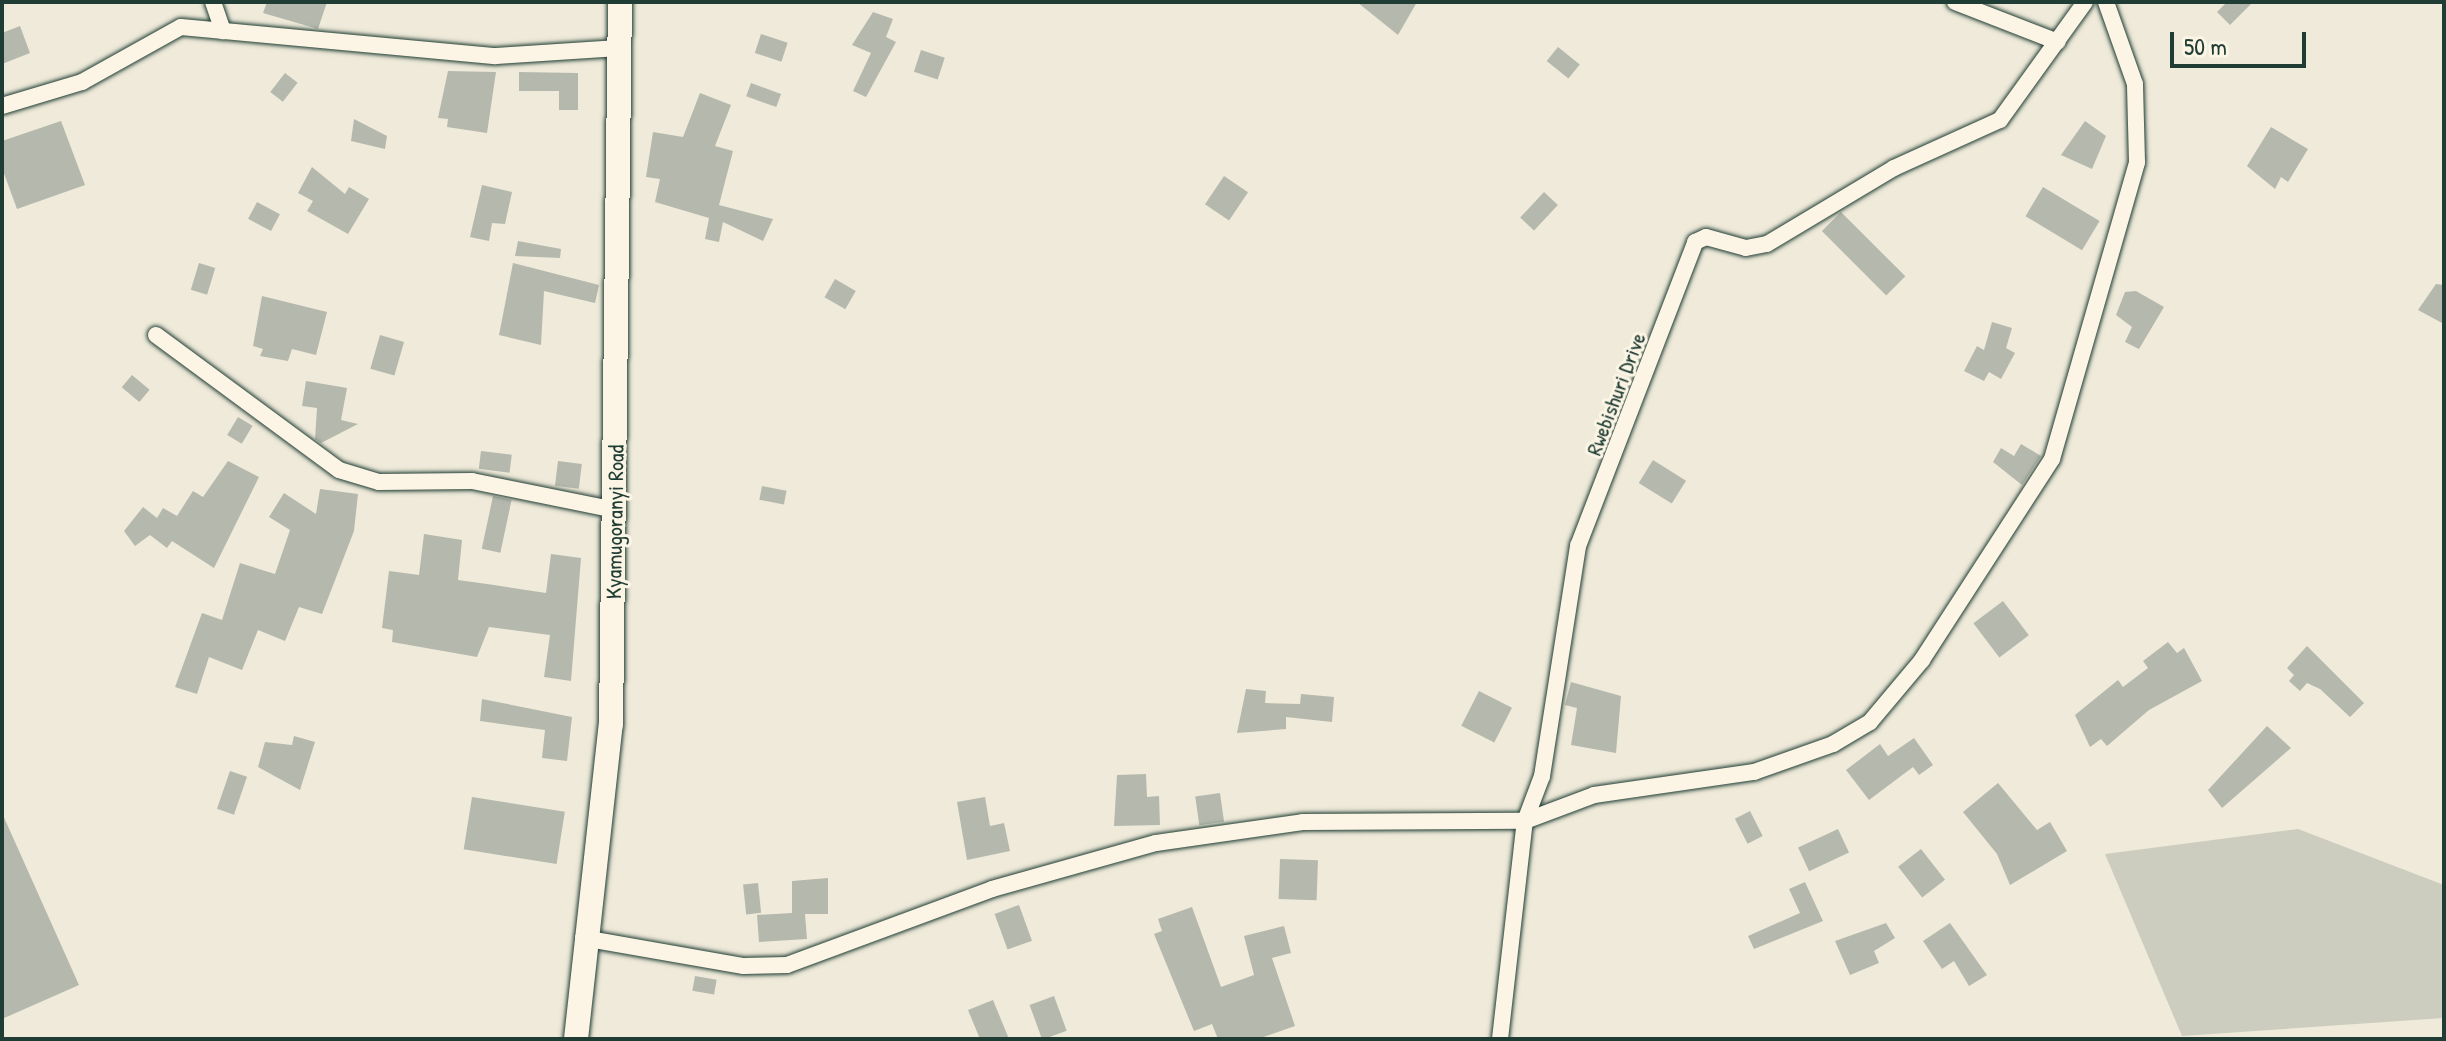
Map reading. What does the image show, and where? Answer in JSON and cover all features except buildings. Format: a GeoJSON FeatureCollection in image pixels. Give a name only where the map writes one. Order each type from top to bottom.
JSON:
{"type":"FeatureCollection","features":[{"type":"Feature","properties":{"kind":"street"},"geometry":{"type":"LineString","coordinates":[[213,2],[223,31]]}},
{"type":"Feature","properties":{"kind":"street","name":"Kyamugoranyi Road"},"geometry":{"type":"LineString","coordinates":[[576,1039],[583,938],[611,724],[620,2]]}},
{"type":"Feature","properties":{"kind":"street"},"geometry":{"type":"LineString","coordinates":[[1955,2],[2058,42]]}},
{"type":"Feature","properties":{"kind":"street","name":"Rwebishuri Drive"},"geometry":{"type":"LineString","coordinates":[[1500,1039],[1525,821],[1542,776],[1578,546],[1695,242],[1706,237],[1746,248],[1767,244],[1894,168],[1989,126],[2058,42],[2085,2]]}},
{"type":"Feature","properties":{"kind":"street"},"geometry":{"type":"LineString","coordinates":[[583,938],[744,966],[787,965],[992,889],[1156,843],[1303,822],[1525,821],[1594,795],[1754,772],[1833,744],[1870,722],[1922,660],[2052,459],[2137,162],[2135,84],[2106,2]]}},
{"type":"Feature","properties":{"kind":"street"},"geometry":{"type":"LineString","coordinates":[[2,106],[109,69],[159,33],[181,27],[496,56],[619,48]]}},
{"type":"Feature","properties":{"kind":"street"},"geometry":{"type":"LineString","coordinates":[[156,335],[339,470],[379,482],[472,481],[616,510]]}},
{"type":"Feature","properties":{"kind":"shaded area"},"geometry":{"type":"Polygon","coordinates":[[[2298,829],[2444,885],[2444,1018],[2182,1036],[2105,854],[2298,829]]]}}]}
